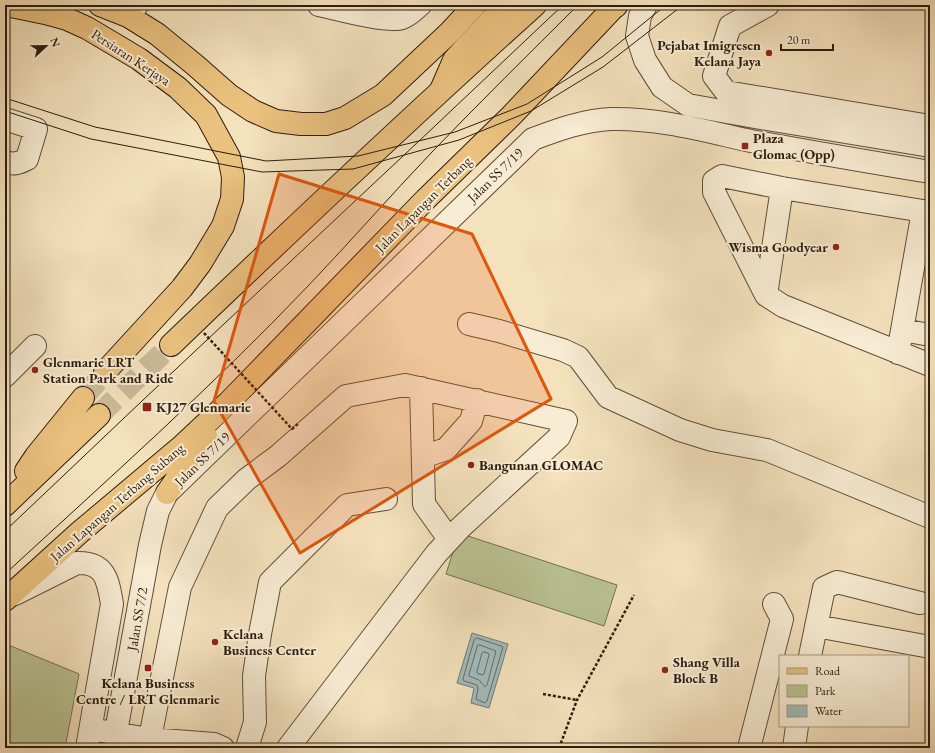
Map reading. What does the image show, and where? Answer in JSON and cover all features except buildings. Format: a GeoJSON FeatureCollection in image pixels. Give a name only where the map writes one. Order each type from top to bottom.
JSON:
{"type":"FeatureCollection","features":[{"type":"Feature","properties":{"kind":"main road","name":"Persiaran Kerjaya"},"geometry":{"type":"LineString","coordinates":[[6,5],[66,19],[87,28],[139,59],[178,88],[206,115],[229,157],[233,177],[232,199],[223,226],[200,264],[182,288],[105,372]]}},
{"type":"Feature","properties":{"kind":"main road","name":"Persiaran Kerjaya"},"geometry":{"type":"LineString","coordinates":[[100,5],[132,10],[157,34],[229,95],[253,111],[276,121],[301,124],[326,124],[344,118],[383,94],[450,32],[475,5]]}},
{"type":"Feature","properties":{"kind":"main road"},"geometry":{"type":"LineString","coordinates":[[441,90],[454,60],[505,5]]}},
{"type":"Feature","properties":{"kind":"main road"},"geometry":{"type":"LineString","coordinates":[[171,345],[324,199],[535,5]]}},
{"type":"Feature","properties":{"kind":"main road","name":"Jalan Lapangan Terbang"},"geometry":{"type":"LineString","coordinates":[[229,402],[422,203],[512,115],[616,5]]}},
{"type":"Feature","properties":{"kind":"main road"},"geometry":{"type":"LineString","coordinates":[[5,501],[36,456],[83,398]]}},
{"type":"Feature","properties":{"kind":"main road"},"geometry":{"type":"LineString","coordinates":[[167,493],[229,402]]}},
{"type":"Feature","properties":{"kind":"main road","name":"Jalan Lapangan Terbang Subang"},"geometry":{"type":"LineString","coordinates":[[7,599],[80,532],[181,447],[229,402]]}},
{"type":"Feature","properties":{"kind":"main road"},"geometry":{"type":"LineString","coordinates":[[5,505],[99,415]]}},
{"type":"Feature","properties":{"kind":"street"},"geometry":{"type":"LineString","coordinates":[[319,5],[386,19],[401,18],[410,14],[420,5]]}},
{"type":"Feature","properties":{"kind":"street"},"geometry":{"type":"LineString","coordinates":[[646,5],[640,16],[637,36],[645,60],[662,87],[688,105],[930,126]]}},
{"type":"Feature","properties":{"kind":"street"},"geometry":{"type":"LineString","coordinates":[[768,5],[730,26],[714,76],[726,92],[798,114],[930,146]]}},
{"type":"Feature","properties":{"kind":"street"},"geometry":{"type":"LineString","coordinates":[[792,148],[798,114]]}},
{"type":"Feature","properties":{"kind":"street"},"geometry":{"type":"LineString","coordinates":[[5,119],[36,129],[27,158],[20,163],[11,164],[5,162]]}},
{"type":"Feature","properties":{"kind":"street","name":"Jalan SS 7/19"},"geometry":{"type":"LineString","coordinates":[[167,493],[533,139],[553,131],[582,123],[610,119],[654,121],[792,148],[930,172]]}},
{"type":"Feature","properties":{"kind":"street"},"geometry":{"type":"LineString","coordinates":[[898,353],[927,212],[782,188],[722,176],[714,181],[714,192],[766,294],[783,306],[898,353],[930,366]]}},
{"type":"Feature","properties":{"kind":"street"},"geometry":{"type":"LineString","coordinates":[[766,294],[782,188]]}},
{"type":"Feature","properties":{"kind":"street"},"geometry":{"type":"LineString","coordinates":[[469,324],[499,331],[563,350],[578,357],[608,396],[680,430],[712,440],[767,450],[930,517]]}},
{"type":"Feature","properties":{"kind":"street"},"geometry":{"type":"LineString","coordinates":[[902,330],[930,335]]}},
{"type":"Feature","properties":{"kind":"street"},"geometry":{"type":"LineString","coordinates":[[5,376],[35,346]]}},
{"type":"Feature","properties":{"kind":"street"},"geometry":{"type":"LineString","coordinates":[[148,744],[180,587],[217,508],[247,480],[278,456],[346,396],[405,385],[566,421],[559,437],[460,528],[432,560],[288,748]]}},
{"type":"Feature","properties":{"kind":"street"},"geometry":{"type":"LineString","coordinates":[[421,388],[424,504],[450,539]]}},
{"type":"Feature","properties":{"kind":"street"},"geometry":{"type":"LineString","coordinates":[[423,457],[446,449],[471,421],[477,400]]}},
{"type":"Feature","properties":{"kind":"street","name":"Jalan SS 7/2"},"geometry":{"type":"LineString","coordinates":[[114,741],[150,545],[158,511],[167,493]]}},
{"type":"Feature","properties":{"kind":"street"},"geometry":{"type":"LineString","coordinates":[[248,748],[255,722],[254,676],[270,582],[347,505],[386,499]]}},
{"type":"Feature","properties":{"kind":"street","name":"Jalan SS 7/2"},"geometry":{"type":"LineString","coordinates":[[7,599],[77,563],[87,563],[95,566],[103,572],[108,581],[112,604],[89,738]]}},
{"type":"Feature","properties":{"kind":"street"},"geometry":{"type":"LineString","coordinates":[[810,655],[824,588],[837,582],[920,603]]}},
{"type":"Feature","properties":{"kind":"street"},"geometry":{"type":"LineString","coordinates":[[749,748],[782,619],[774,604]]}},
{"type":"Feature","properties":{"kind":"street"},"geometry":{"type":"LineString","coordinates":[[816,626],[930,647]]}},
{"type":"Feature","properties":{"kind":"street"},"geometry":{"type":"LineString","coordinates":[[794,748],[797,727]]}},
{"type":"Feature","properties":{"kind":"street"},"geometry":{"type":"LineString","coordinates":[[89,738],[148,744],[214,744],[223,748]]}},
{"type":"Feature","properties":{"kind":"path"},"geometry":{"type":"LineString","coordinates":[[204,333],[292,429],[299,423]]}},
{"type":"Feature","properties":{"kind":"path"},"geometry":{"type":"LineString","coordinates":[[559,748],[577,700],[634,595]]}},
{"type":"Feature","properties":{"kind":"path"},"geometry":{"type":"LineString","coordinates":[[543,694],[577,700]]}},
{"type":"Feature","properties":{"kind":"highlighted area"},"geometry":{"type":"Polygon","coordinates":[[[279,174],[472,234],[551,399],[300,553],[214,401],[279,174]]]}},
{"type":"Feature","properties":{"kind":"green space"},"geometry":{"type":"Polygon","coordinates":[[[459,533],[617,585],[604,626],[446,574],[459,533]]]}},
{"type":"Feature","properties":{"kind":"green space"},"geometry":{"type":"Polygon","coordinates":[[[6,644],[79,674],[65,748],[5,748],[6,644]]]}},
{"type":"Feature","properties":{"kind":"water"},"geometry":{"type":"Polygon","coordinates":[[[472,633],[508,644],[489,708],[471,703],[474,688],[457,683],[472,633]]]}},
{"type":"Feature","properties":{"kind":"tunnel"},"geometry":{"type":"LineString","coordinates":[[99,415],[171,345]]}},
{"type":"Feature","properties":{"kind":"tunnel"},"geometry":{"type":"LineString","coordinates":[[83,398],[105,372]]}},
{"type":"Feature","properties":{"kind":"tram line"},"geometry":{"type":"LineString","coordinates":[[5,531],[563,5]]}},
{"type":"Feature","properties":{"kind":"tram line"},"geometry":{"type":"LineString","coordinates":[[5,574],[159,433],[272,324],[432,152],[578,5]]}},
{"type":"Feature","properties":{"kind":"tram line"},"geometry":{"type":"LineString","coordinates":[[5,98],[95,127],[266,161],[358,156],[455,132],[527,104],[602,57],[666,5]]}},
{"type":"Feature","properties":{"kind":"tram line"},"geometry":{"type":"LineString","coordinates":[[5,111],[91,139],[262,172],[353,169],[459,140],[531,111],[603,67],[683,5]]}},
{"type":"Feature","properties":{"kind":"place","name":"Pejabat Imigresen Kelana Jaya"},"geometry":{"type":"Point","coordinates":[769,53]}},
{"type":"Feature","properties":{"kind":"place","name":"Plaza Glomac (Opp)"},"geometry":{"type":"Point","coordinates":[745,146]}},
{"type":"Feature","properties":{"kind":"place","name":"Wisma Goodyear"},"geometry":{"type":"Point","coordinates":[836,247]}},
{"type":"Feature","properties":{"kind":"place","name":"Glenmarie LRT Station Park and Ride"},"geometry":{"type":"Point","coordinates":[35,370]}},
{"type":"Feature","properties":{"kind":"place","name":"KJ27 Glenmarie"},"geometry":{"type":"Point","coordinates":[147,407]}},
{"type":"Feature","properties":{"kind":"place","name":"Bangunan GLOMAC"},"geometry":{"type":"Point","coordinates":[471,465]}},
{"type":"Feature","properties":{"kind":"place","name":"Kelana Business Center"},"geometry":{"type":"Point","coordinates":[215,642]}},
{"type":"Feature","properties":{"kind":"place","name":"Kelana Business Centre / LRT Glenmarie"},"geometry":{"type":"Point","coordinates":[148,668]}},
{"type":"Feature","properties":{"kind":"place","name":"Shang Villa Block B"},"geometry":{"type":"Point","coordinates":[665,670]}}]}
